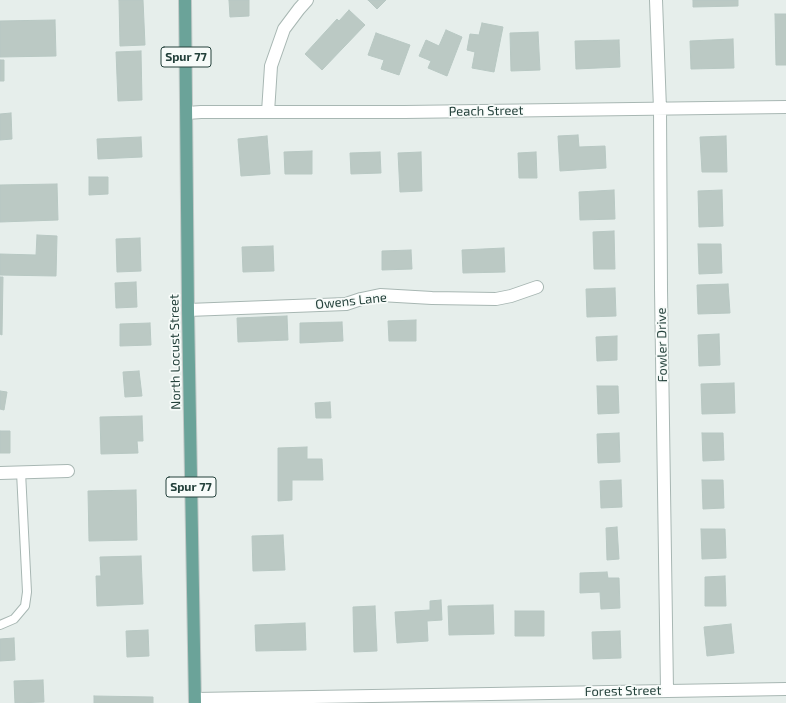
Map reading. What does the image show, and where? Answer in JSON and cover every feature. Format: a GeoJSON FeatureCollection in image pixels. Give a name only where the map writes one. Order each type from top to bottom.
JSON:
{"type":"FeatureCollection","features":[{"type":"Feature","properties":{"kind":"main road","name":"North Locust Street"},"geometry":{"type":"LineString","coordinates":[[185,0],[188,310],[195,701]]}},
{"type":"Feature","properties":{"kind":"street"},"geometry":{"type":"LineString","coordinates":[[268,112],[271,66],[284,30],[307,0]]}},
{"type":"Feature","properties":{"kind":"street","name":"Fowler Drive"},"geometry":{"type":"LineString","coordinates":[[656,0],[660,109],[667,690]]}},
{"type":"Feature","properties":{"kind":"street","name":"Peach Street"},"geometry":{"type":"LineString","coordinates":[[187,113],[786,107]]}},
{"type":"Feature","properties":{"kind":"street","name":"Owens Lane"},"geometry":{"type":"LineString","coordinates":[[188,310],[346,304],[380,295],[432,298],[496,299],[511,296],[537,287]]}},
{"type":"Feature","properties":{"kind":"street"},"geometry":{"type":"LineString","coordinates":[[0,473],[68,471]]}},
{"type":"Feature","properties":{"kind":"street","name":"Forest Street"},"geometry":{"type":"LineString","coordinates":[[195,701],[667,690],[786,689]]}},
{"type":"Feature","properties":{"kind":"lane"},"geometry":{"type":"LineString","coordinates":[[0,625],[14,619],[25,606],[27,592],[21,472]]}},
{"type":"Feature","properties":{"kind":"building"},"geometry":{"type":"Polygon","coordinates":[[[119,0],[143,0],[145,45],[120,46],[119,0]]]}},
{"type":"Feature","properties":{"kind":"building"},"geometry":{"type":"Polygon","coordinates":[[[229,0],[249,0],[249,16],[230,17],[229,0]]]}},
{"type":"Feature","properties":{"kind":"building"},"geometry":{"type":"Polygon","coordinates":[[[368,0],[386,0],[377,9],[368,0]]]}},
{"type":"Feature","properties":{"kind":"building"},"geometry":{"type":"Polygon","coordinates":[[[693,0],[738,0],[738,6],[693,7],[693,0]]]}},
{"type":"Feature","properties":{"kind":"building"},"geometry":{"type":"Polygon","coordinates":[[[349,10],[365,25],[322,70],[305,54],[337,19],[339,21],[349,10]]]}},
{"type":"Feature","properties":{"kind":"building"},"geometry":{"type":"Polygon","coordinates":[[[775,14],[786,14],[786,65],[776,65],[775,14]]]}},
{"type":"Feature","properties":{"kind":"building"},"geometry":{"type":"Polygon","coordinates":[[[55,20],[56,56],[0,57],[0,21],[55,20]]]}},
{"type":"Feature","properties":{"kind":"building"},"geometry":{"type":"Polygon","coordinates":[[[482,23],[503,27],[494,72],[472,68],[475,52],[467,50],[470,34],[479,35],[482,23]]]}},
{"type":"Feature","properties":{"kind":"building"},"geometry":{"type":"Polygon","coordinates":[[[446,30],[462,37],[447,76],[428,68],[431,61],[419,56],[426,40],[439,46],[446,30]]]}},
{"type":"Feature","properties":{"kind":"building"},"geometry":{"type":"Polygon","coordinates":[[[538,32],[540,70],[511,71],[510,33],[538,32]]]}},
{"type":"Feature","properties":{"kind":"building"},"geometry":{"type":"Polygon","coordinates":[[[376,33],[410,45],[399,75],[381,69],[384,60],[368,55],[376,33]]]}},
{"type":"Feature","properties":{"kind":"building"},"geometry":{"type":"Polygon","coordinates":[[[733,39],[734,68],[691,69],[690,41],[733,39]]]}},
{"type":"Feature","properties":{"kind":"building"},"geometry":{"type":"Polygon","coordinates":[[[619,40],[620,67],[576,69],[575,41],[619,40]]]}},
{"type":"Feature","properties":{"kind":"building"},"geometry":{"type":"Polygon","coordinates":[[[141,51],[142,100],[118,101],[116,52],[141,51]]]}},
{"type":"Feature","properties":{"kind":"building"},"geometry":{"type":"Polygon","coordinates":[[[0,60],[4,60],[4,81],[0,81],[0,60]]]}},
{"type":"Feature","properties":{"kind":"building"},"geometry":{"type":"Polygon","coordinates":[[[11,113],[12,139],[0,140],[0,114],[11,113]]]}},
{"type":"Feature","properties":{"kind":"building"},"geometry":{"type":"Polygon","coordinates":[[[578,135],[579,147],[605,146],[606,168],[560,171],[558,136],[578,135]]]}},
{"type":"Feature","properties":{"kind":"building"},"geometry":{"type":"Polygon","coordinates":[[[267,136],[270,174],[241,176],[238,139],[267,136]]]}},
{"type":"Feature","properties":{"kind":"building"},"geometry":{"type":"Polygon","coordinates":[[[726,136],[727,172],[702,172],[700,137],[726,136]]]}},
{"type":"Feature","properties":{"kind":"building"},"geometry":{"type":"Polygon","coordinates":[[[141,137],[142,157],[98,159],[97,139],[141,137]]]}},
{"type":"Feature","properties":{"kind":"building"},"geometry":{"type":"Polygon","coordinates":[[[312,151],[312,174],[285,174],[284,152],[312,151]]]}},
{"type":"Feature","properties":{"kind":"building"},"geometry":{"type":"Polygon","coordinates":[[[380,152],[381,173],[351,174],[350,153],[380,152]]]}},
{"type":"Feature","properties":{"kind":"building"},"geometry":{"type":"Polygon","coordinates":[[[421,152],[422,191],[400,192],[398,153],[421,152]]]}},
{"type":"Feature","properties":{"kind":"building"},"geometry":{"type":"Polygon","coordinates":[[[536,152],[537,178],[519,178],[518,153],[536,152]]]}},
{"type":"Feature","properties":{"kind":"building"},"geometry":{"type":"Polygon","coordinates":[[[89,177],[108,177],[108,194],[89,195],[89,177]]]}},
{"type":"Feature","properties":{"kind":"building"},"geometry":{"type":"Polygon","coordinates":[[[57,184],[58,220],[0,222],[0,185],[57,184]]]}},
{"type":"Feature","properties":{"kind":"building"},"geometry":{"type":"Polygon","coordinates":[[[614,190],[615,219],[580,220],[579,192],[614,190]]]}},
{"type":"Feature","properties":{"kind":"building"},"geometry":{"type":"Polygon","coordinates":[[[722,190],[723,226],[699,227],[698,191],[722,190]]]}},
{"type":"Feature","properties":{"kind":"building"},"geometry":{"type":"Polygon","coordinates":[[[614,231],[615,269],[594,269],[593,232],[614,231]]]}},
{"type":"Feature","properties":{"kind":"building"},"geometry":{"type":"Polygon","coordinates":[[[37,235],[57,236],[56,276],[0,275],[0,254],[36,255],[37,235]]]}},
{"type":"Feature","properties":{"kind":"building"},"geometry":{"type":"Polygon","coordinates":[[[140,238],[141,271],[117,272],[116,239],[140,238]]]}},
{"type":"Feature","properties":{"kind":"building"},"geometry":{"type":"Polygon","coordinates":[[[698,244],[721,244],[722,273],[699,274],[698,244]]]}},
{"type":"Feature","properties":{"kind":"building"},"geometry":{"type":"Polygon","coordinates":[[[273,246],[274,271],[243,272],[242,247],[273,246]]]}},
{"type":"Feature","properties":{"kind":"building"},"geometry":{"type":"Polygon","coordinates":[[[504,248],[505,272],[463,273],[462,250],[504,248]]]}},
{"type":"Feature","properties":{"kind":"building"},"geometry":{"type":"Polygon","coordinates":[[[411,250],[412,269],[382,270],[382,251],[411,250]]]}},
{"type":"Feature","properties":{"kind":"building"},"geometry":{"type":"Polygon","coordinates":[[[0,277],[3,277],[2,335],[0,334],[0,277]]]}},
{"type":"Feature","properties":{"kind":"building"},"geometry":{"type":"Polygon","coordinates":[[[136,282],[137,307],[116,308],[115,283],[136,282]]]}},
{"type":"Feature","properties":{"kind":"building"},"geometry":{"type":"Polygon","coordinates":[[[728,284],[730,313],[698,314],[697,285],[728,284]]]}},
{"type":"Feature","properties":{"kind":"building"},"geometry":{"type":"Polygon","coordinates":[[[615,288],[616,316],[587,317],[586,289],[615,288]]]}},
{"type":"Feature","properties":{"kind":"building"},"geometry":{"type":"Polygon","coordinates":[[[287,316],[288,340],[238,342],[237,318],[287,316]]]}},
{"type":"Feature","properties":{"kind":"building"},"geometry":{"type":"Polygon","coordinates":[[[416,320],[416,341],[389,341],[388,321],[416,320]]]}},
{"type":"Feature","properties":{"kind":"building"},"geometry":{"type":"Polygon","coordinates":[[[342,322],[343,341],[300,343],[300,323],[342,322]]]}},
{"type":"Feature","properties":{"kind":"building"},"geometry":{"type":"Polygon","coordinates":[[[150,323],[151,345],[120,346],[120,324],[150,323]]]}},
{"type":"Feature","properties":{"kind":"building"},"geometry":{"type":"Polygon","coordinates":[[[719,334],[720,365],[699,366],[698,335],[719,334]]]}},
{"type":"Feature","properties":{"kind":"building"},"geometry":{"type":"Polygon","coordinates":[[[617,336],[617,360],[597,361],[596,337],[617,336]]]}},
{"type":"Feature","properties":{"kind":"building"},"geometry":{"type":"Polygon","coordinates":[[[139,371],[142,396],[125,397],[123,372],[139,371]]]}},
{"type":"Feature","properties":{"kind":"building"},"geometry":{"type":"Polygon","coordinates":[[[734,383],[735,413],[702,414],[701,384],[734,383]]]}},
{"type":"Feature","properties":{"kind":"building"},"geometry":{"type":"Polygon","coordinates":[[[597,386],[618,386],[619,413],[598,414],[597,386]]]}},
{"type":"Feature","properties":{"kind":"building"},"geometry":{"type":"Polygon","coordinates":[[[0,391],[7,392],[4,410],[0,409],[0,391]]]}},
{"type":"Feature","properties":{"kind":"building"},"geometry":{"type":"Polygon","coordinates":[[[330,402],[331,418],[316,418],[315,403],[330,402]]]}},
{"type":"Feature","properties":{"kind":"building"},"geometry":{"type":"Polygon","coordinates":[[[142,416],[143,441],[137,441],[138,453],[101,454],[100,417],[142,416]]]}},
{"type":"Feature","properties":{"kind":"building"},"geometry":{"type":"Polygon","coordinates":[[[0,431],[10,431],[10,453],[0,453],[0,431]]]}},
{"type":"Feature","properties":{"kind":"building"},"geometry":{"type":"Polygon","coordinates":[[[619,433],[620,462],[598,463],[597,434],[619,433]]]}},
{"type":"Feature","properties":{"kind":"building"},"geometry":{"type":"Polygon","coordinates":[[[702,433],[723,433],[724,460],[703,461],[702,433]]]}},
{"type":"Feature","properties":{"kind":"building"},"geometry":{"type":"Polygon","coordinates":[[[307,447],[307,459],[322,459],[323,480],[292,480],[292,500],[278,501],[278,448],[307,447]]]}},
{"type":"Feature","properties":{"kind":"building"},"geometry":{"type":"Polygon","coordinates":[[[621,480],[622,507],[601,508],[600,481],[621,480]]]}},
{"type":"Feature","properties":{"kind":"building"},"geometry":{"type":"Polygon","coordinates":[[[702,480],[723,480],[724,508],[703,509],[702,480]]]}},
{"type":"Feature","properties":{"kind":"building"},"geometry":{"type":"Polygon","coordinates":[[[136,490],[137,540],[89,541],[88,491],[136,490]]]}},
{"type":"Feature","properties":{"kind":"building"},"geometry":{"type":"Polygon","coordinates":[[[617,527],[619,559],[607,560],[606,528],[617,527]]]}},
{"type":"Feature","properties":{"kind":"building"},"geometry":{"type":"Polygon","coordinates":[[[701,529],[725,529],[726,558],[702,559],[701,529]]]}},
{"type":"Feature","properties":{"kind":"building"},"geometry":{"type":"Polygon","coordinates":[[[283,535],[285,570],[253,571],[252,536],[283,535]]]}},
{"type":"Feature","properties":{"kind":"building"},"geometry":{"type":"Polygon","coordinates":[[[141,556],[143,604],[97,606],[96,576],[101,576],[100,557],[141,556]]]}},
{"type":"Feature","properties":{"kind":"building"},"geometry":{"type":"Polygon","coordinates":[[[607,572],[608,578],[619,578],[620,608],[601,609],[600,592],[580,593],[580,573],[607,572]]]}},
{"type":"Feature","properties":{"kind":"building"},"geometry":{"type":"Polygon","coordinates":[[[725,576],[726,606],[705,606],[705,577],[725,576]]]}},
{"type":"Feature","properties":{"kind":"building"},"geometry":{"type":"Polygon","coordinates":[[[441,600],[442,620],[427,621],[428,641],[397,643],[395,612],[430,610],[430,601],[441,600]]]}},
{"type":"Feature","properties":{"kind":"building"},"geometry":{"type":"Polygon","coordinates":[[[493,605],[494,634],[449,635],[448,606],[493,605]]]}},
{"type":"Feature","properties":{"kind":"building"},"geometry":{"type":"Polygon","coordinates":[[[375,606],[377,651],[354,652],[353,607],[375,606]]]}},
{"type":"Feature","properties":{"kind":"building"},"geometry":{"type":"Polygon","coordinates":[[[515,611],[544,611],[544,636],[515,636],[515,611]]]}},
{"type":"Feature","properties":{"kind":"building"},"geometry":{"type":"Polygon","coordinates":[[[305,623],[306,650],[256,651],[255,625],[305,623]]]}},
{"type":"Feature","properties":{"kind":"building"},"geometry":{"type":"Polygon","coordinates":[[[731,624],[734,653],[707,656],[704,627],[731,624]]]}},
{"type":"Feature","properties":{"kind":"building"},"geometry":{"type":"Polygon","coordinates":[[[148,630],[149,656],[127,657],[126,631],[148,630]]]}},
{"type":"Feature","properties":{"kind":"building"},"geometry":{"type":"Polygon","coordinates":[[[620,631],[621,658],[593,659],[592,632],[620,631]]]}},
{"type":"Feature","properties":{"kind":"building"},"geometry":{"type":"Polygon","coordinates":[[[14,638],[15,660],[0,661],[0,639],[14,638]]]}},
{"type":"Feature","properties":{"kind":"building"},"geometry":{"type":"Polygon","coordinates":[[[43,680],[44,702],[15,703],[14,681],[43,680]]]}},
{"type":"Feature","properties":{"kind":"building"},"geometry":{"type":"Polygon","coordinates":[[[94,696],[153,697],[153,703],[94,703],[94,696]]]}}]}
